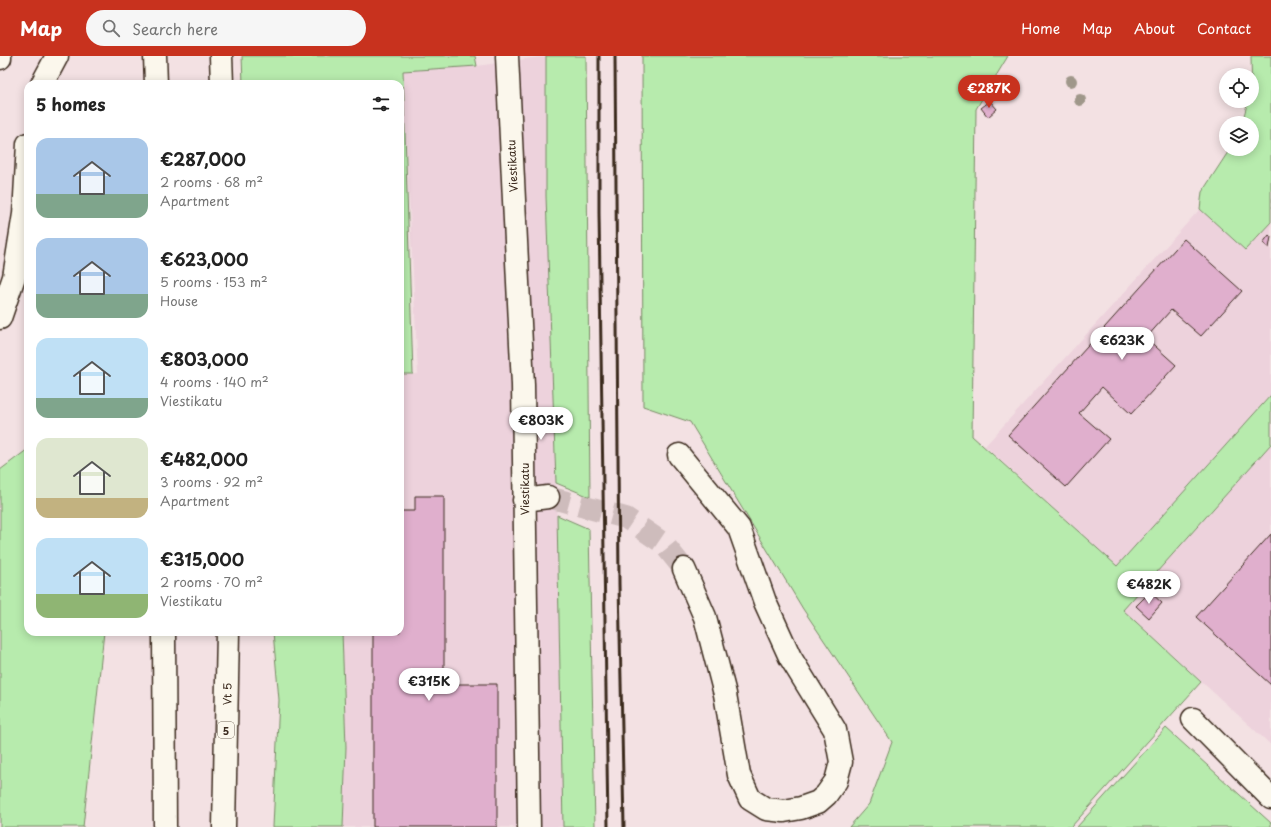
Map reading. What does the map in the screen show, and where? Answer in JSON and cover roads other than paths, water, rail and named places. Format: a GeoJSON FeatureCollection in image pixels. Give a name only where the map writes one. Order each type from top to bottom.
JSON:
{"type":"FeatureCollection","features":[{"type":"Feature","properties":{"kind":"main road"},"geometry":{"type":"LineString","coordinates":[[44,80],[57,56]]}},
{"type":"Feature","properties":{"kind":"main road"},"geometry":{"type":"LineString","coordinates":[[221,56],[222,80]]}},
{"type":"Feature","properties":{"kind":"main road","name":"Viestikatu"},"geometry":{"type":"LineString","coordinates":[[507,56],[523,385],[529,827]]}},
{"type":"Feature","properties":{"kind":"main road"},"geometry":{"type":"LineString","coordinates":[[155,58],[156,80]]}},
{"type":"Feature","properties":{"kind":"main road"},"geometry":{"type":"LineString","coordinates":[[0,318],[14,277],[24,206]]}},
{"type":"Feature","properties":{"kind":"main road"},"geometry":{"type":"LineString","coordinates":[[679,456],[739,528],[765,602],[790,657],[835,730],[841,762],[836,781],[826,795],[818,802],[801,808],[784,811],[766,809],[750,799],[739,775],[725,694],[705,617],[684,569]]}},
{"type":"Feature","properties":{"kind":"main road"},"geometry":{"type":"LineString","coordinates":[[524,500],[548,497]]}},
{"type":"Feature","properties":{"kind":"main road"},"geometry":{"type":"LineString","coordinates":[[164,636],[165,827]]}},
{"type":"Feature","properties":{"kind":"main road","name":"Vt 5"},"geometry":{"type":"LineString","coordinates":[[224,827],[228,636]]}},
{"type":"Feature","properties":{"kind":"main road"},"geometry":{"type":"LineString","coordinates":[[1193,720],[1271,798]]}},
{"type":"Feature","properties":{"kind":"tunnel"},"geometry":{"type":"LineString","coordinates":[[548,497],[626,518],[663,543],[684,569]]}},
{"type":"Feature","properties":{"kind":"railway"},"geometry":{"type":"LineString","coordinates":[[599,56],[599,213],[608,827]]}},
{"type":"Feature","properties":{"kind":"railway"},"geometry":{"type":"LineString","coordinates":[[615,56],[619,584],[624,827]]}}]}
